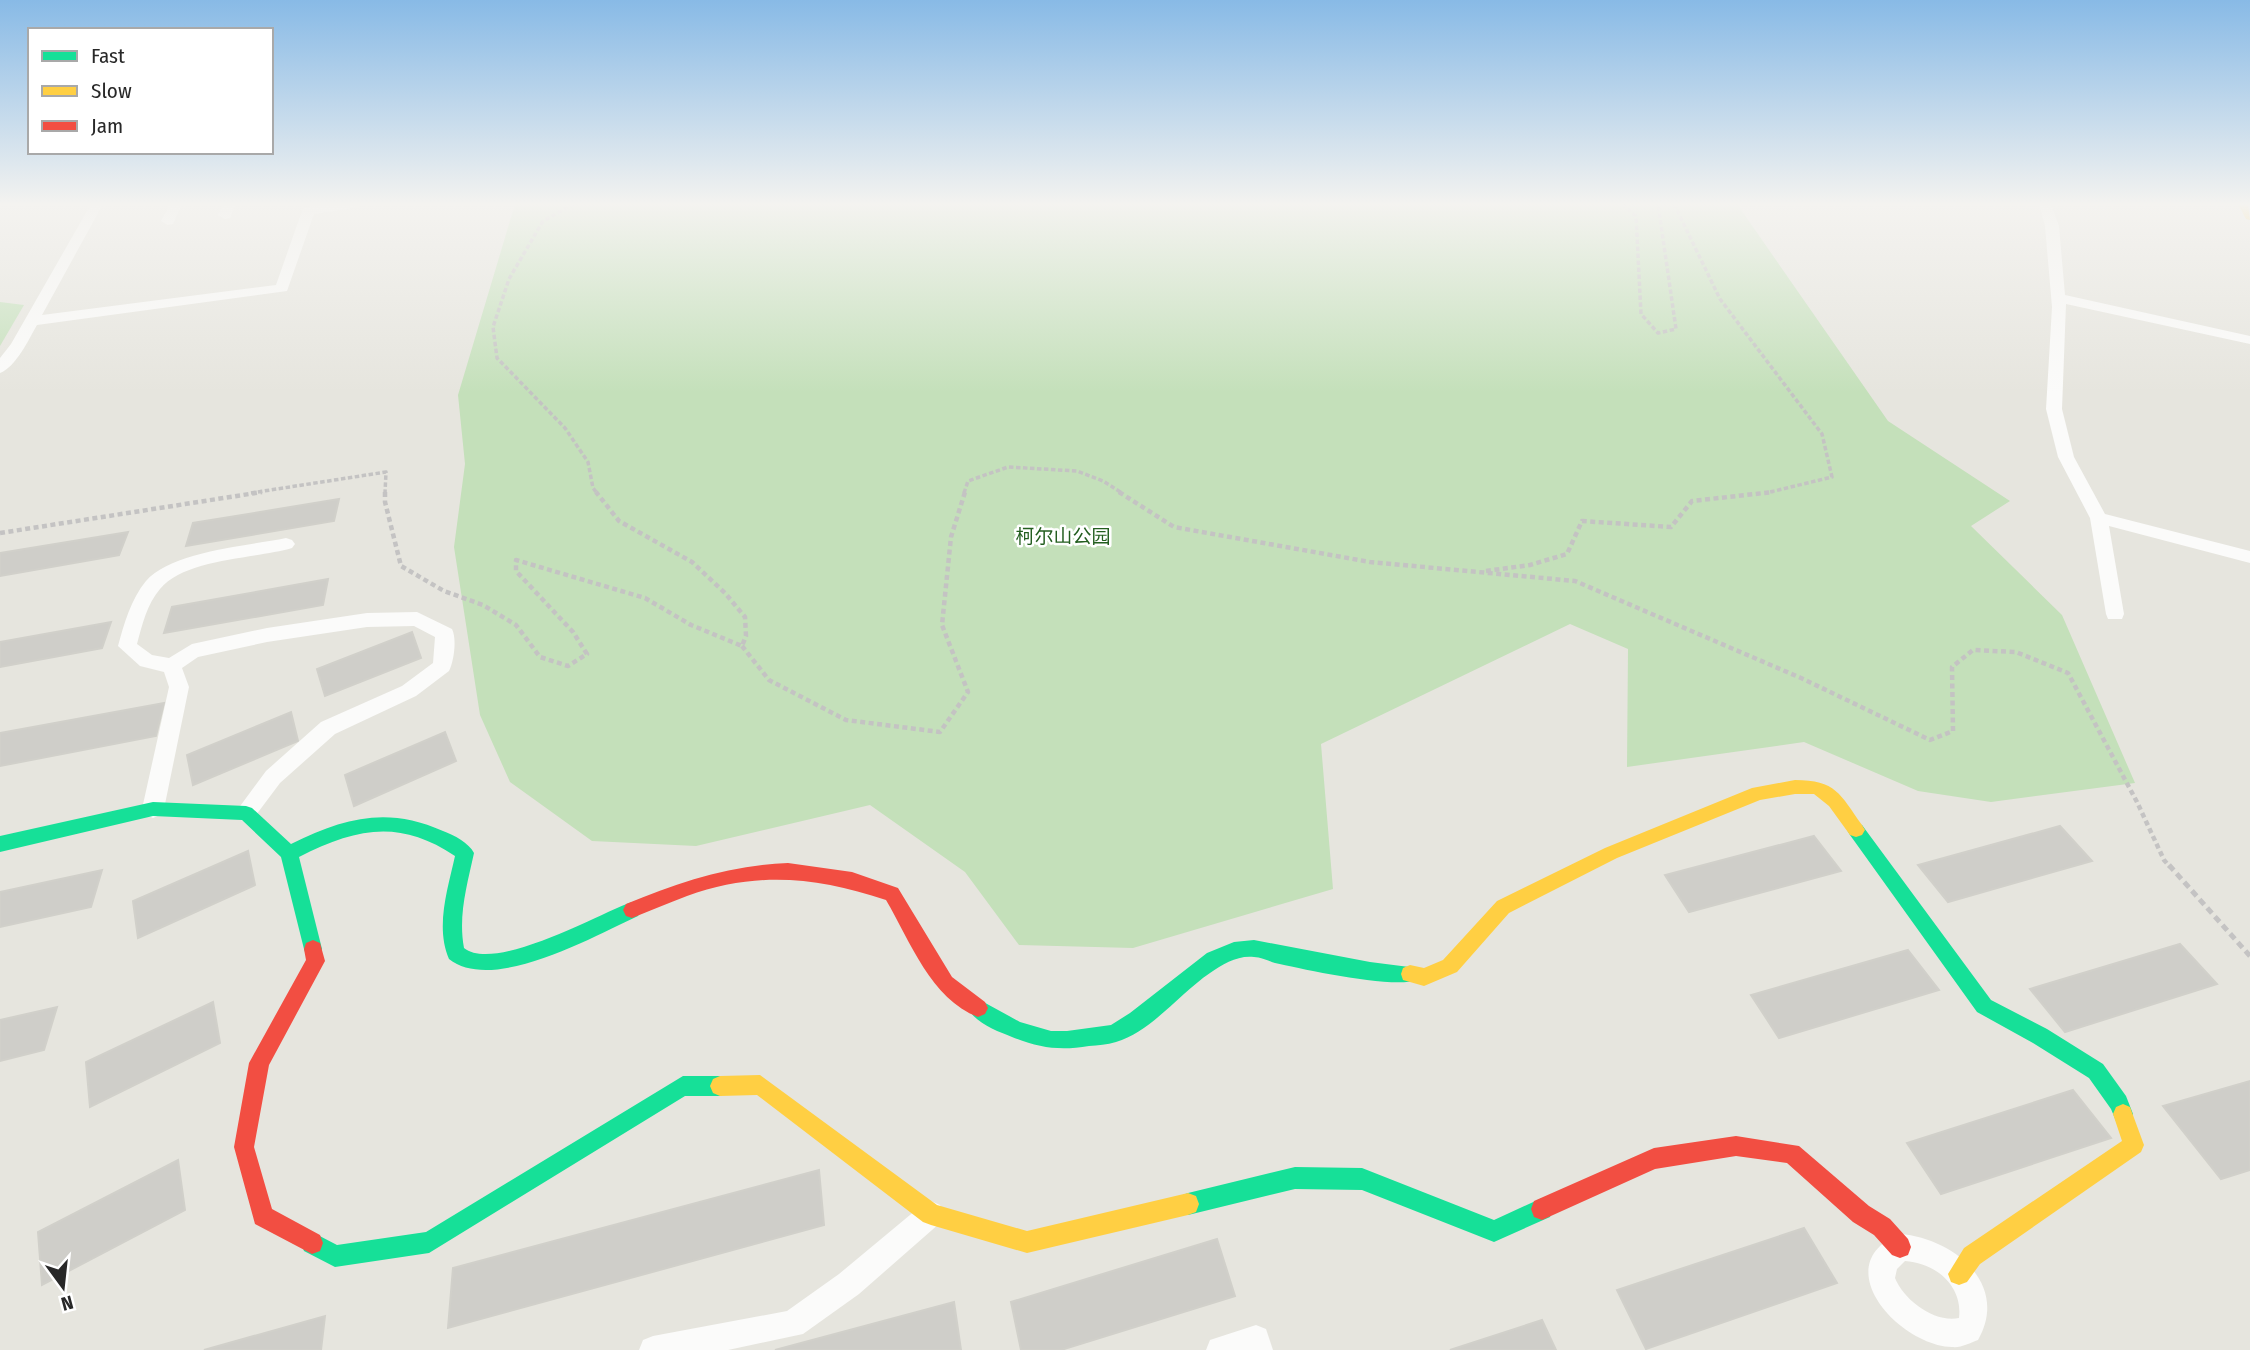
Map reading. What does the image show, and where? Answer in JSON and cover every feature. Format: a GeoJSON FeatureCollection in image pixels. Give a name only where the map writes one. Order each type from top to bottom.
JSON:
{"type":"FeatureCollection","features":[{"type":"Feature","properties":{"kind":"street"},"geometry":{"type":"LineString","coordinates":[[0,368],[18,345],[62,267]]}},
{"type":"Feature","properties":{"kind":"street"},"geometry":{"type":"LineString","coordinates":[[32,321],[282,288],[289,267]]}},
{"type":"Feature","properties":{"kind":"street"},"geometry":{"type":"LineString","coordinates":[[2055,267],[2058,298],[2054,409],[2066,457],[2099,517],[2115,614]]}},
{"type":"Feature","properties":{"kind":"street"},"geometry":{"type":"LineString","coordinates":[[2058,298],[2250,340]]}},
{"type":"Feature","properties":{"kind":"street"},"geometry":{"type":"LineString","coordinates":[[2099,517],[2250,557]]}},
{"type":"Feature","properties":{"kind":"street"},"geometry":{"type":"LineString","coordinates":[[246,813],[273,777],[328,728],[409,691],[442,666],[445,634],[418,619],[367,620],[267,635],[192,651],[172,666],[147,661],[127,646],[135,614],[158,579],[197,563],[286,544]]}},
{"type":"Feature","properties":{"kind":"street"},"geometry":{"type":"LineString","coordinates":[[153,809],[179,687],[172,666]]}},
{"type":"Feature","properties":{"kind":"street"},"geometry":{"type":"LineString","coordinates":[[289,853],[314,838],[358,825],[400,824],[435,832],[465,853],[460,881],[449,914],[450,936],[456,953],[471,962],[513,959],[682,887],[719,877],[756,871],[816,874],[848,880],[892,894],[945,983],[962,997],[1012,1028],[1053,1041],[1118,1032],[1157,1007],[1216,956],[1236,948],[1263,948],[1274,954],[1370,971],[1401,972],[1424,977],[1450,966],[1503,907],[1580,867],[1758,793],[1795,787],[1817,787],[1835,801],[1984,1006],[2040,1036],[2096,1071],[2119,1103],[2134,1145],[1972,1256],[1959,1274]]}},
{"type":"Feature","properties":{"kind":"street"},"geometry":{"type":"LineString","coordinates":[[0,844],[153,809],[246,813],[289,853],[316,961],[259,1063],[244,1147],[263,1216],[335,1256],[429,1242],[683,1086],[760,1085],[931,1214],[1027,1242],[1295,1178],[1362,1179],[1494,1231],[1654,1159],[1737,1146],[1792,1153],[1861,1214],[1882,1227],[1900,1247]]}},
{"type":"Feature","properties":{"kind":"street"},"geometry":{"type":"LineString","coordinates":[[653,1350],[793,1324],[849,1284],[931,1214]]}},
{"type":"Feature","properties":{"kind":"street"},"geometry":{"type":"LineString","coordinates":[[1900,1247],[1916,1247],[1947,1260],[1959,1274],[1970,1286],[1975,1314],[1958,1345],[1914,1330],[1894,1311],[1884,1294],[1881,1274],[1888,1254],[1900,1247]]}},
{"type":"Feature","properties":{"kind":"street"},"geometry":{"type":"LineString","coordinates":[[1220,1350],[1256,1339],[1259,1350]]}},
{"type":"Feature","properties":{"kind":"path"},"geometry":{"type":"LineString","coordinates":[[516,267],[509,279],[494,327],[497,358],[565,428],[589,461],[593,488],[620,521],[692,562],[745,617],[746,636],[742,646]]}},
{"type":"Feature","properties":{"kind":"path"},"geometry":{"type":"LineString","coordinates":[[1639,267],[1641,314],[1658,332],[1676,329],[1667,267]]}},
{"type":"Feature","properties":{"kind":"path"},"geometry":{"type":"LineString","coordinates":[[1477,572],[1530,565],[1567,554],[1582,521],[1671,527],[1692,501],[1763,494],[1832,477],[1822,434],[1720,299],[1705,267]]}},
{"type":"Feature","properties":{"kind":"path"},"geometry":{"type":"LineString","coordinates":[[0,533],[386,472],[385,502],[401,566],[443,591],[483,605],[516,625],[540,657],[568,666],[587,654],[573,632],[516,571],[516,560],[645,598],[691,625],[742,646],[769,680],[846,720],[940,732],[968,692],[942,625],[951,537],[968,481],[1008,467],[1077,471],[1103,481],[1174,527],[1370,562],[1575,582],[1801,678],[1930,740],[1952,731],[1952,667],[1973,650],[2016,652],[2068,674],[2137,802],[2164,860],[2250,956]]}},
{"type":"Feature","properties":{"kind":"green space","name":"柯尔山公园"},"geometry":{"type":"Polygon","coordinates":[[[496,267],[1781,267],[1888,421],[2010,501],[1971,526],[2062,615],[2135,783],[1991,802],[1918,791],[1804,742],[1627,767],[1628,649],[1570,624],[1321,744],[1333,889],[1133,948],[1019,945],[965,872],[870,805],[696,846],[592,841],[510,782],[480,715],[454,547],[465,464],[458,395],[496,267]]]}},
{"type":"Feature","properties":{"kind":"green space"},"geometry":{"type":"Polygon","coordinates":[[[0,302],[24,305],[0,346],[0,302]]]}},
{"type":"Feature","properties":{"kind":"building"},"geometry":{"type":"Polygon","coordinates":[[[339,499],[334,521],[186,546],[193,523],[339,499]]]}},
{"type":"Feature","properties":{"kind":"building"},"geometry":{"type":"Polygon","coordinates":[[[128,532],[119,555],[0,576],[0,553],[128,532]]]}},
{"type":"Feature","properties":{"kind":"building"},"geometry":{"type":"Polygon","coordinates":[[[328,579],[323,605],[164,633],[172,607],[328,579]]]}},
{"type":"Feature","properties":{"kind":"building"},"geometry":{"type":"Polygon","coordinates":[[[111,622],[102,648],[0,667],[0,642],[111,622]]]}},
{"type":"Feature","properties":{"kind":"building"},"geometry":{"type":"Polygon","coordinates":[[[412,632],[421,658],[325,696],[317,669],[412,632]]]}},
{"type":"Feature","properties":{"kind":"building"},"geometry":{"type":"Polygon","coordinates":[[[164,703],[156,736],[0,766],[0,733],[164,703]]]}},
{"type":"Feature","properties":{"kind":"building"},"geometry":{"type":"Polygon","coordinates":[[[291,712],[298,741],[193,785],[187,755],[291,712]]]}},
{"type":"Feature","properties":{"kind":"building"},"geometry":{"type":"Polygon","coordinates":[[[445,732],[456,761],[354,806],[345,775],[445,732]]]}},
{"type":"Feature","properties":{"kind":"building"},"geometry":{"type":"Polygon","coordinates":[[[2060,826],[2092,861],[1948,902],[1918,865],[2060,826]]]}},
{"type":"Feature","properties":{"kind":"building"},"geometry":{"type":"Polygon","coordinates":[[[1814,836],[1841,871],[1689,912],[1665,875],[1814,836]]]}},
{"type":"Feature","properties":{"kind":"building"},"geometry":{"type":"Polygon","coordinates":[[[248,851],[255,885],[138,938],[133,901],[248,851]]]}},
{"type":"Feature","properties":{"kind":"building"},"geometry":{"type":"Polygon","coordinates":[[[102,870],[91,907],[0,927],[0,892],[102,870]]]}},
{"type":"Feature","properties":{"kind":"building"},"geometry":{"type":"Polygon","coordinates":[[[2180,944],[2217,984],[2065,1032],[2030,989],[2180,944]]]}},
{"type":"Feature","properties":{"kind":"building"},"geometry":{"type":"Polygon","coordinates":[[[1908,950],[1939,990],[1779,1038],[1751,995],[1908,950]]]}},
{"type":"Feature","properties":{"kind":"building"},"geometry":{"type":"Polygon","coordinates":[[[213,1002],[220,1043],[90,1107],[86,1062],[213,1002]]]}},
{"type":"Feature","properties":{"kind":"building"},"geometry":{"type":"Polygon","coordinates":[[[57,1007],[44,1050],[0,1061],[0,1020],[57,1007]]]}},
{"type":"Feature","properties":{"kind":"building"},"geometry":{"type":"Polygon","coordinates":[[[2250,1081],[2250,1170],[2221,1179],[2163,1106],[2250,1081]]]}},
{"type":"Feature","properties":{"kind":"building"},"geometry":{"type":"Polygon","coordinates":[[[2073,1090],[2111,1138],[1941,1194],[1907,1143],[2073,1090]]]}},
{"type":"Feature","properties":{"kind":"building"},"geometry":{"type":"Polygon","coordinates":[[[178,1160],[185,1210],[42,1285],[38,1232],[178,1160]]]}},
{"type":"Feature","properties":{"kind":"building"},"geometry":{"type":"Polygon","coordinates":[[[819,1170],[824,1225],[448,1328],[453,1268],[819,1170]]]}},
{"type":"Feature","properties":{"kind":"building"},"geometry":{"type":"Polygon","coordinates":[[[1804,1228],[1837,1283],[1646,1349],[1617,1290],[1804,1228]]]}},
{"type":"Feature","properties":{"kind":"building"},"geometry":{"type":"Polygon","coordinates":[[[1217,1239],[1235,1296],[1061,1350],[1021,1350],[1011,1302],[1217,1239]]]}},
{"type":"Feature","properties":{"kind":"building"},"geometry":{"type":"Polygon","coordinates":[[[954,1302],[961,1350],[775,1350],[954,1302]]]}},
{"type":"Feature","properties":{"kind":"building"},"geometry":{"type":"Polygon","coordinates":[[[325,1316],[321,1350],[204,1350],[325,1316]]]}},
{"type":"Feature","properties":{"kind":"building"},"geometry":{"type":"Polygon","coordinates":[[[1542,1320],[1556,1350],[1450,1350],[1542,1320]]]}},
{"type":"Feature","properties":{"kind":"traffic: fast"},"geometry":{"type":"LineString","coordinates":[[0,844],[153,809],[246,813],[289,853],[313,949]]}},
{"type":"Feature","properties":{"kind":"traffic: fast"},"geometry":{"type":"LineString","coordinates":[[289,853],[335,833],[378,823],[400,824],[443,838],[465,853],[454,903],[453,927],[456,953],[470,962],[486,963],[528,954],[632,910]]}},
{"type":"Feature","properties":{"kind":"traffic: fast"},"geometry":{"type":"LineString","coordinates":[[1856,830],[1984,1006],[2040,1036],[2096,1071],[2119,1103],[2123,1114]]}},
{"type":"Feature","properties":{"kind":"traffic: fast"},"geometry":{"type":"LineString","coordinates":[[978,1008],[1022,1032],[1051,1040],[1067,1041],[1120,1031],[1194,973],[1234,951],[1254,948],[1370,971],[1410,974]]}},
{"type":"Feature","properties":{"kind":"traffic: fast"},"geometry":{"type":"LineString","coordinates":[[312,1243],[335,1256],[429,1242],[683,1086],[720,1086]]}},
{"type":"Feature","properties":{"kind":"traffic: fast"},"geometry":{"type":"LineString","coordinates":[[1188,1204],[1295,1178],[1362,1179],[1494,1231],[1542,1209]]}},
{"type":"Feature","properties":{"kind":"traffic: slow"},"geometry":{"type":"LineString","coordinates":[[1410,974],[1424,977],[1450,966],[1503,907],[1611,853],[1758,793],[1795,787],[1817,787],[1835,801],[1856,830]]}},
{"type":"Feature","properties":{"kind":"traffic: slow"},"geometry":{"type":"LineString","coordinates":[[720,1086],[760,1085],[931,1214],[1027,1242],[1188,1204]]}},
{"type":"Feature","properties":{"kind":"traffic: slow"},"geometry":{"type":"LineString","coordinates":[[1959,1274],[1972,1256],[2134,1145],[2123,1114]]}},
{"type":"Feature","properties":{"kind":"traffic: jam"},"geometry":{"type":"LineString","coordinates":[[632,910],[685,889],[736,875],[788,871],[852,880],[892,894],[945,983],[978,1008]]}},
{"type":"Feature","properties":{"kind":"traffic: jam"},"geometry":{"type":"LineString","coordinates":[[312,1243],[263,1216],[244,1147],[259,1063],[316,961],[313,949]]}},
{"type":"Feature","properties":{"kind":"traffic: jam"},"geometry":{"type":"LineString","coordinates":[[1542,1209],[1654,1159],[1736,1146],[1792,1153],[1861,1214],[1882,1227],[1900,1247]]}}]}
